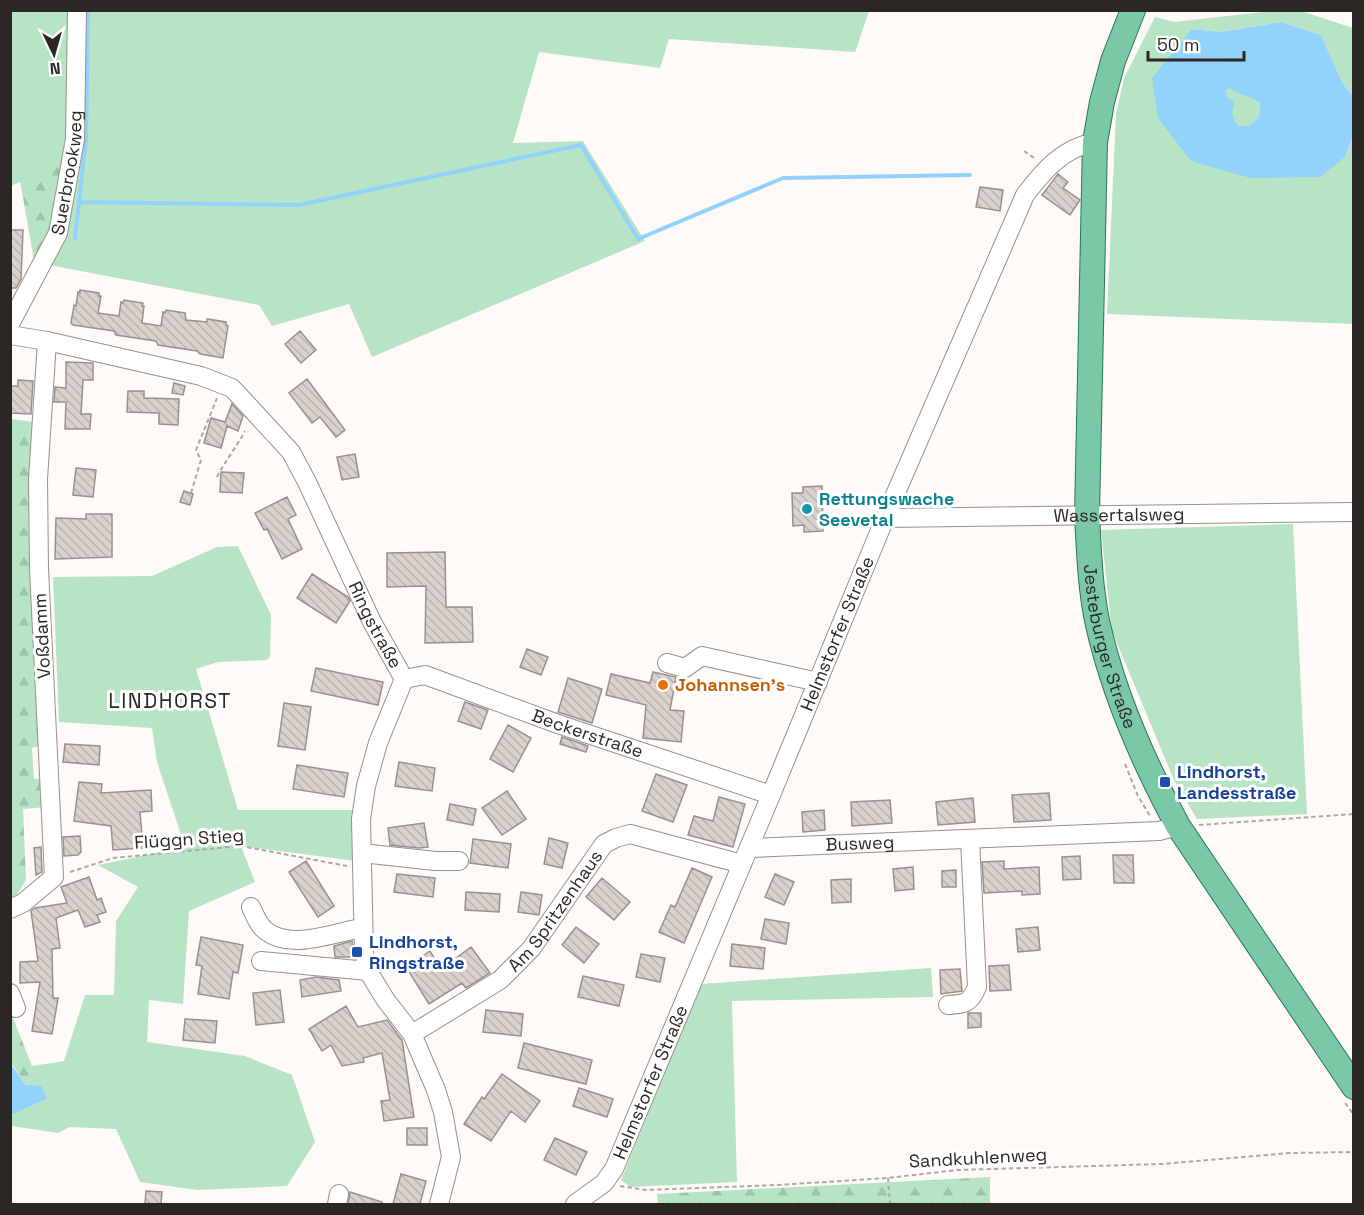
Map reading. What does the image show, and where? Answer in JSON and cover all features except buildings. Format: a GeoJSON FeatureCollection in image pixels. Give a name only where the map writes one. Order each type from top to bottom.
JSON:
{"type":"FeatureCollection","features":[{"type":"Feature","properties":{"kind":"main road"},"geometry":{"type":"LineString","coordinates":[[1095,142],[1102,102],[1113,61],[1133,10]]}},
{"type":"Feature","properties":{"kind":"main road","name":"Jesteburger Straße"},"geometry":{"type":"LineString","coordinates":[[1095,142],[1088,515],[1090,570],[1096,613],[1112,677],[1157,786],[1169,828],[1347,1091]]}},
{"type":"Feature","properties":{"kind":"street","name":"Suerbrookweg"},"geometry":{"type":"LineString","coordinates":[[13,314],[58,233],[75,139],[77,10]]}},
{"type":"Feature","properties":{"kind":"street","name":"Helmstorfer Straße"},"geometry":{"type":"LineString","coordinates":[[575,1204],[604,1183],[614,1169],[885,518],[1025,195],[1046,168],[1066,153],[1084,144],[1095,142]]}},
{"type":"Feature","properties":{"kind":"street","name":"Ringstraße"},"geometry":{"type":"LineString","coordinates":[[10,335],[47,341],[201,376],[232,388],[291,452],[307,482],[372,622],[404,679],[378,743],[366,786],[361,819],[364,952],[368,971],[385,999],[412,1034],[443,1112],[451,1157],[439,1204]]}},
{"type":"Feature","properties":{"kind":"street","name":"Voßdamm"},"geometry":{"type":"LineString","coordinates":[[47,341],[38,479],[39,569],[54,877]]}},
{"type":"Feature","properties":{"kind":"street","name":"Wassertalsweg"},"geometry":{"type":"LineString","coordinates":[[885,518],[1353,512]]}},
{"type":"Feature","properties":{"kind":"street"},"geometry":{"type":"LineString","coordinates":[[667,663],[685,668],[702,656],[818,682]]}},
{"type":"Feature","properties":{"kind":"street","name":"Beckerstraße"},"geometry":{"type":"LineString","coordinates":[[404,679],[425,675],[558,724],[771,795]]}},
{"type":"Feature","properties":{"kind":"street","name":"Busweg"},"geometry":{"type":"LineString","coordinates":[[746,856],[970,839],[1169,828]]}},
{"type":"Feature","properties":{"kind":"street","name":"Am Spritzenhaus"},"geometry":{"type":"LineString","coordinates":[[412,1034],[500,980],[531,949],[604,844],[630,834],[746,856]]}},
{"type":"Feature","properties":{"kind":"street"},"geometry":{"type":"LineString","coordinates":[[948,1005],[962,1004],[972,999],[977,987],[970,839]]}},
{"type":"Feature","properties":{"kind":"street"},"geometry":{"type":"LineString","coordinates":[[362,861],[459,861]]}},
{"type":"Feature","properties":{"kind":"street"},"geometry":{"type":"LineString","coordinates":[[10,909],[23,903],[54,877]]}},
{"type":"Feature","properties":{"kind":"street"},"geometry":{"type":"LineString","coordinates":[[251,907],[264,930],[278,938],[292,940],[313,938],[363,928]]}},
{"type":"Feature","properties":{"kind":"street"},"geometry":{"type":"LineString","coordinates":[[261,961],[368,971]]}},
{"type":"Feature","properties":{"kind":"path"},"geometry":{"type":"LineString","coordinates":[[191,493],[201,460],[196,450],[206,422],[212,416],[222,384]]}},
{"type":"Feature","properties":{"kind":"path"},"geometry":{"type":"LineString","coordinates":[[217,477],[245,431]]}},
{"type":"Feature","properties":{"kind":"path"},"geometry":{"type":"LineString","coordinates":[[1122,755],[1138,796],[1169,828],[1353,814]]}},
{"type":"Feature","properties":{"kind":"path","name":"Flüggn Stieg"},"geometry":{"type":"LineString","coordinates":[[54,877],[113,858],[241,846],[362,861]]}},
{"type":"Feature","properties":{"kind":"path"},"geometry":{"type":"LineString","coordinates":[[1347,1091],[1353,1115]]}},
{"type":"Feature","properties":{"kind":"path","name":"Sandkuhlenweg"},"geometry":{"type":"LineString","coordinates":[[604,1183],[646,1190],[777,1185],[888,1178],[957,1170],[1162,1164],[1290,1153],[1353,1152]]}},
{"type":"Feature","properties":{"kind":"path"},"geometry":{"type":"LineString","coordinates":[[888,1178],[890,1204]]}},
{"type":"Feature","properties":{"kind":"green space"},"geometry":{"type":"Polygon","coordinates":[[[11,11],[70,11],[65,162],[11,186],[11,11]]]}},
{"type":"Feature","properties":{"kind":"green space"},"geometry":{"type":"Polygon","coordinates":[[[84,11],[869,11],[855,52],[669,39],[660,68],[539,52],[513,143],[583,141],[645,241],[372,357],[349,304],[272,326],[259,305],[49,265],[84,11]]]}},
{"type":"Feature","properties":{"kind":"green space"},"geometry":{"type":"Polygon","coordinates":[[[1273,11],[1301,11],[1353,28],[1353,96],[1343,84],[1321,35],[1281,22],[1221,32],[1192,29],[1225,169],[1250,178],[1345,157],[1353,136],[1353,324],[1107,314],[1116,114],[1124,78],[1155,17],[1174,22],[1273,11]]]}},
{"type":"Feature","properties":{"kind":"green space"},"geometry":{"type":"Polygon","coordinates":[[[1230,87],[1260,103],[1259,117],[1249,126],[1239,126],[1233,119],[1225,91],[1230,87]]]}},
{"type":"Feature","properties":{"kind":"green space"},"geometry":{"type":"Polygon","coordinates":[[[65,162],[51,232],[34,261],[20,180],[65,162]]]}},
{"type":"Feature","properties":{"kind":"green space"},"geometry":{"type":"Polygon","coordinates":[[[11,419],[34,422],[43,745],[32,748],[34,779],[45,778],[46,807],[23,809],[26,880],[11,902],[11,419]]]}},
{"type":"Feature","properties":{"kind":"green space"},"geometry":{"type":"Polygon","coordinates":[[[1293,524],[1307,814],[1197,819],[1174,780],[1112,631],[1101,530],[1293,524]]]}},
{"type":"Feature","properties":{"kind":"green space"},"geometry":{"type":"Polygon","coordinates":[[[238,546],[271,615],[270,657],[267,660],[218,662],[196,669],[238,810],[353,810],[356,861],[241,846],[255,882],[189,911],[183,1004],[149,1000],[147,1042],[245,1056],[292,1075],[315,1142],[287,1186],[197,1190],[140,1182],[116,1129],[70,1127],[58,1133],[11,1126],[11,1115],[47,1099],[26,1085],[32,1066],[64,1061],[85,995],[114,995],[116,921],[138,887],[98,865],[185,847],[157,762],[152,728],[59,722],[53,577],[152,576],[217,547],[238,546]]]}},
{"type":"Feature","properties":{"kind":"green space"},"geometry":{"type":"Polygon","coordinates":[[[931,968],[933,997],[732,1001],[737,1182],[630,1187],[621,1180],[700,984],[931,968]]]}},
{"type":"Feature","properties":{"kind":"green space"},"geometry":{"type":"Polygon","coordinates":[[[10,1010],[32,1066],[26,1085],[11,1063],[10,1010]]]}},
{"type":"Feature","properties":{"kind":"green space"},"geometry":{"type":"Polygon","coordinates":[[[990,1177],[990,1204],[658,1204],[657,1194],[990,1177]]]}},
{"type":"Feature","properties":{"kind":"water"},"geometry":{"type":"Polygon","coordinates":[[[1281,22],[1321,35],[1343,84],[1353,96],[1353,136],[1345,157],[1320,177],[1250,178],[1191,161],[1158,118],[1152,78],[1192,29],[1221,32],[1281,22]],[[1230,88],[1225,91],[1227,97],[1235,102],[1232,112],[1234,120],[1239,126],[1249,126],[1259,117],[1260,103],[1230,88]]]}},
{"type":"Feature","properties":{"kind":"water"},"geometry":{"type":"Polygon","coordinates":[[[10,1063],[26,1085],[41,1086],[47,1099],[11,1115],[10,1063]]]}},
{"type":"Feature","properties":{"kind":"waterway"},"geometry":{"type":"LineString","coordinates":[[75,238],[86,139],[88,10]]}},
{"type":"Feature","properties":{"kind":"waterway"},"geometry":{"type":"LineString","coordinates":[[79,202],[299,205],[581,145],[638,239],[783,178],[970,175]]}},
{"type":"Feature","properties":{"kind":"place","name":"Rettungswache Seevetal"},"geometry":{"type":"Point","coordinates":[807,509]}},
{"type":"Feature","properties":{"kind":"place","name":"Johannsen's"},"geometry":{"type":"Point","coordinates":[663,685]}},
{"type":"Feature","properties":{"kind":"place","name":"Lindhorst, Landesstraße"},"geometry":{"type":"Point","coordinates":[1165,782]}},
{"type":"Feature","properties":{"kind":"place","name":"Lindhorst, Ringstraße"},"geometry":{"type":"Point","coordinates":[357,952]}},
{"type":"Feature","properties":{"kind":"district","name":"LINDHORST"},"geometry":{"type":"Point","coordinates":[170,701]}}]}
